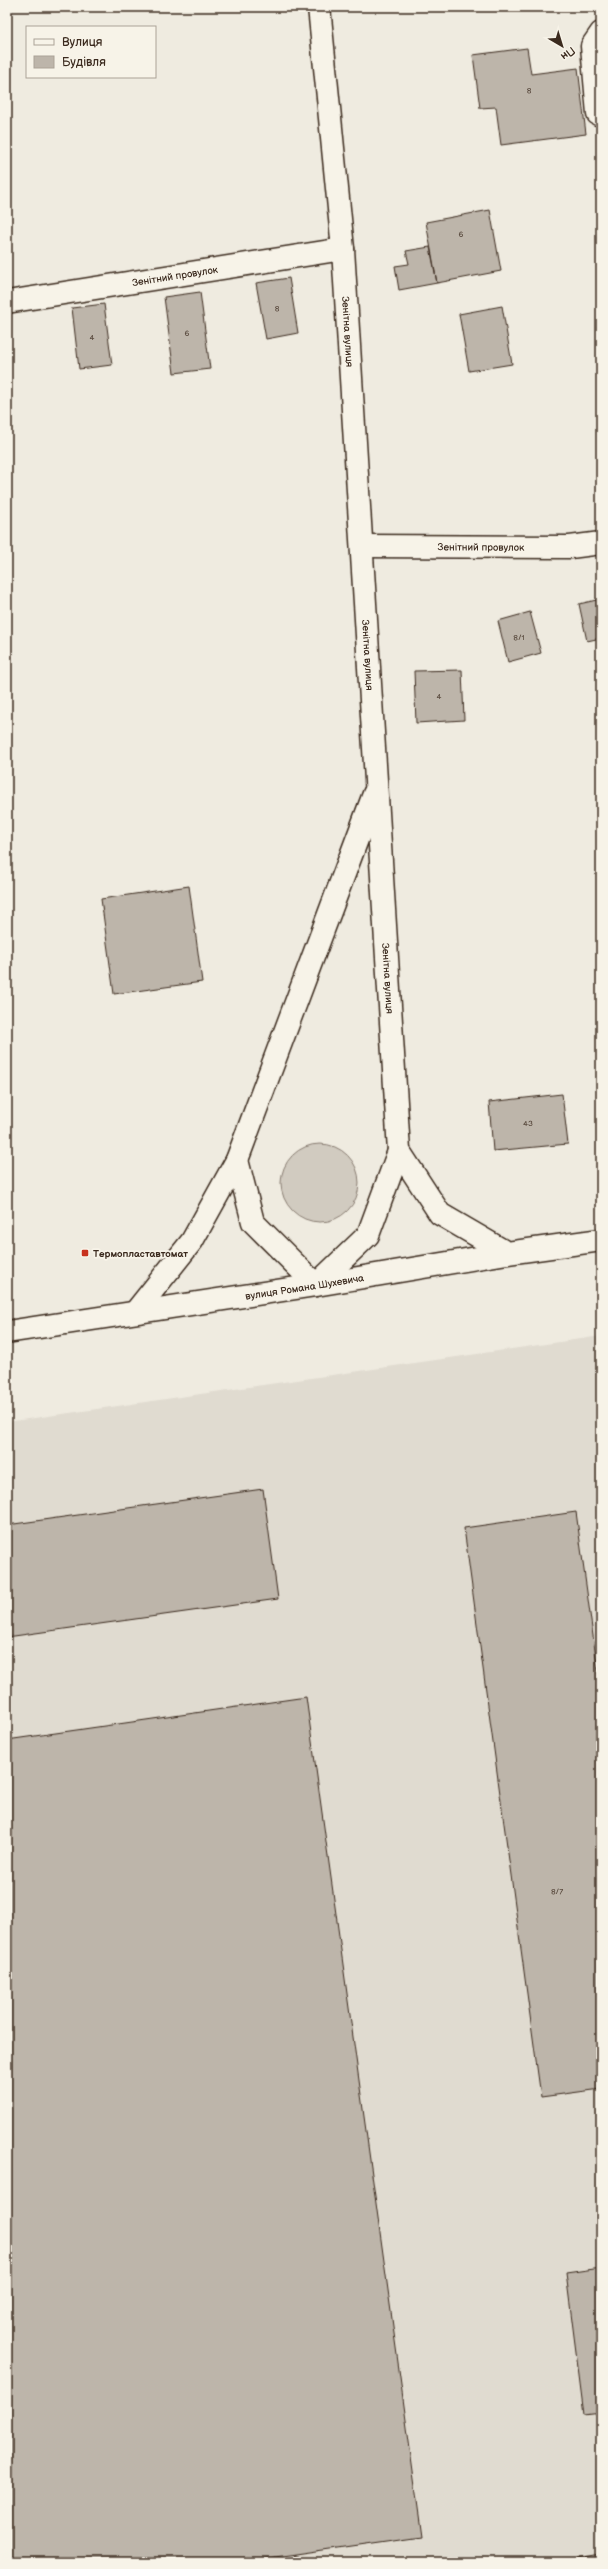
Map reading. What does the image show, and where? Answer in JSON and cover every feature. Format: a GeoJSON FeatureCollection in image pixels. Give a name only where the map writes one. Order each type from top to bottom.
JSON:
{"type":"FeatureCollection","features":[{"type":"Feature","properties":{"kind":"street","name":"Зенітна вулиця"},"geometry":{"type":"LineString","coordinates":[[318,7],[343,249],[399,1151],[440,1214],[507,1253]]}},
{"type":"Feature","properties":{"kind":"street"},"geometry":{"type":"LineString","coordinates":[[598,114],[592,46],[601,33]]}},
{"type":"Feature","properties":{"kind":"street","name":"Зенітний провулок"},"geometry":{"type":"LineString","coordinates":[[7,302],[343,249]]}},
{"type":"Feature","properties":{"kind":"street","name":"Зенітний провулок"},"geometry":{"type":"LineString","coordinates":[[362,546],[570,547],[601,543]]}},
{"type":"Feature","properties":{"kind":"street"},"geometry":{"type":"LineString","coordinates":[[136,1311],[192,1241],[237,1160],[377,788]]}},
{"type":"Feature","properties":{"kind":"street"},"geometry":{"type":"LineString","coordinates":[[237,1160],[254,1222],[316,1286],[368,1235],[399,1151]]}},
{"type":"Feature","properties":{"kind":"street","name":"вулиця Романа Шухевича"},"geometry":{"type":"LineString","coordinates":[[7,1332],[136,1311],[316,1286],[507,1253],[601,1240]]}},
{"type":"Feature","properties":{"kind":"shaded area"},"geometry":{"type":"Polygon","coordinates":[[[320,1144],[335,1147],[348,1155],[356,1168],[359,1183],[356,1198],[348,1211],[335,1219],[320,1222],[305,1219],[292,1211],[284,1198],[281,1183],[284,1168],[292,1155],[305,1147],[320,1144]]]}},
{"type":"Feature","properties":{"kind":"shaded area"},"geometry":{"type":"Polygon","coordinates":[[[601,1336],[601,2562],[7,2562],[7,1422],[601,1336]]]}},
{"type":"Feature","properties":{"kind":"building"},"geometry":{"type":"Polygon","coordinates":[[[527,48],[531,74],[578,68],[586,134],[501,145],[496,107],[480,108],[473,55],[527,48]]]}},
{"type":"Feature","properties":{"kind":"building"},"geometry":{"type":"Polygon","coordinates":[[[490,210],[501,271],[437,283],[426,222],[490,210]]]}},
{"type":"Feature","properties":{"kind":"building"},"geometry":{"type":"Polygon","coordinates":[[[430,247],[437,283],[399,290],[395,266],[409,264],[406,251],[430,247]]]}},
{"type":"Feature","properties":{"kind":"building"},"geometry":{"type":"Polygon","coordinates":[[[289,278],[298,333],[266,339],[256,283],[289,278]]]}},
{"type":"Feature","properties":{"kind":"building"},"geometry":{"type":"Polygon","coordinates":[[[200,292],[210,369],[174,373],[164,297],[200,292]]]}},
{"type":"Feature","properties":{"kind":"building"},"geometry":{"type":"Polygon","coordinates":[[[104,304],[112,365],[79,369],[72,308],[104,304]]]}},
{"type":"Feature","properties":{"kind":"building"},"geometry":{"type":"Polygon","coordinates":[[[502,306],[512,364],[469,371],[459,314],[502,306]]]}},
{"type":"Feature","properties":{"kind":"building"},"geometry":{"type":"Polygon","coordinates":[[[601,599],[601,638],[587,641],[579,604],[601,599]]]}},
{"type":"Feature","properties":{"kind":"building"},"geometry":{"type":"Polygon","coordinates":[[[530,612],[541,653],[508,662],[498,621],[530,612]]]}},
{"type":"Feature","properties":{"kind":"building"},"geometry":{"type":"Polygon","coordinates":[[[462,670],[464,720],[416,723],[414,671],[462,670]]]}},
{"type":"Feature","properties":{"kind":"building"},"geometry":{"type":"Polygon","coordinates":[[[189,886],[202,982],[114,994],[101,899],[189,886]]]}},
{"type":"Feature","properties":{"kind":"building"},"geometry":{"type":"Polygon","coordinates":[[[562,1094],[568,1144],[493,1151],[489,1102],[562,1094]]]}},
{"type":"Feature","properties":{"kind":"building"},"geometry":{"type":"Polygon","coordinates":[[[263,1489],[278,1599],[7,1637],[7,1525],[263,1489]]]}},
{"type":"Feature","properties":{"kind":"building"},"geometry":{"type":"Polygon","coordinates":[[[576,1512],[601,1694],[601,2089],[541,2097],[464,1528],[576,1512]]]}},
{"type":"Feature","properties":{"kind":"building"},"geometry":{"type":"Polygon","coordinates":[[[306,1697],[422,2536],[240,2562],[7,2562],[7,1740],[306,1697]]]}},
{"type":"Feature","properties":{"kind":"building"},"geometry":{"type":"Polygon","coordinates":[[[601,2268],[601,2413],[584,2415],[566,2273],[601,2268]]]}},
{"type":"Feature","properties":{"kind":"building"},"geometry":{"type":"Polygon","coordinates":[[[601,2554],[601,2562],[579,2562],[578,2558],[601,2554]]]}},
{"type":"Feature","properties":{"kind":"place","name":"Термопластавтомат"},"geometry":{"type":"Point","coordinates":[85,1253]}}]}
